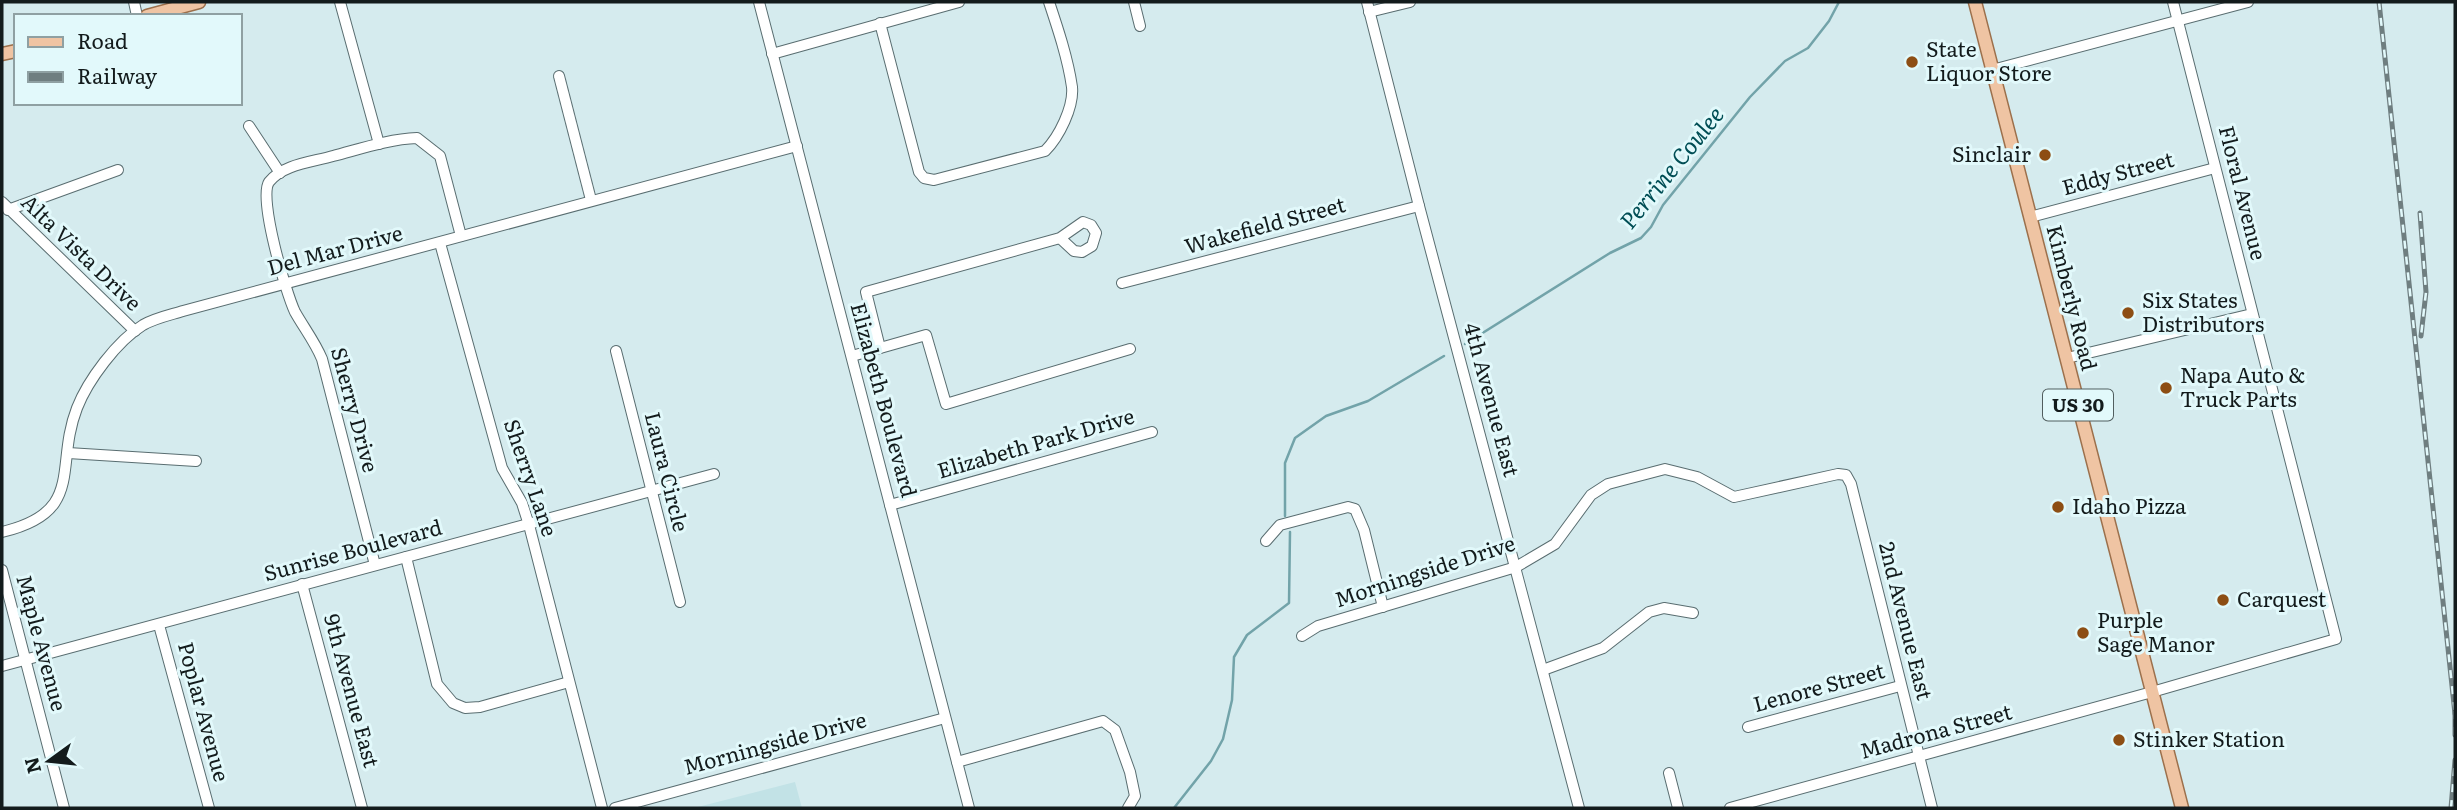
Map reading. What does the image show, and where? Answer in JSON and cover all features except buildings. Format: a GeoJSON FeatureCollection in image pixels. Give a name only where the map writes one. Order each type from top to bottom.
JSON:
{"type":"FeatureCollection","features":[{"type":"Feature","properties":{"kind":"main road"},"geometry":{"type":"LineString","coordinates":[[154,14],[199,2]]}},
{"type":"Feature","properties":{"kind":"main road","name":"Kimberly Road"},"geometry":{"type":"LineString","coordinates":[[1975,2],[2182,808]]}},
{"type":"Feature","properties":{"kind":"street"},"geometry":{"type":"LineString","coordinates":[[340,2],[379,144]]}},
{"type":"Feature","properties":{"kind":"street","name":"Elizabeth Boulevard"},"geometry":{"type":"LineString","coordinates":[[759,2],[969,808]]}},
{"type":"Feature","properties":{"kind":"street"},"geometry":{"type":"LineString","coordinates":[[772,54],[958,2]]}},
{"type":"Feature","properties":{"kind":"street"},"geometry":{"type":"LineString","coordinates":[[880,23],[919,172],[924,178],[934,180],[1045,151],[1055,141],[1064,123],[1072,89],[1049,2]]}},
{"type":"Feature","properties":{"kind":"street"},"geometry":{"type":"LineString","coordinates":[[1134,2],[1140,26]]}},
{"type":"Feature","properties":{"kind":"street"},"geometry":{"type":"LineString","coordinates":[[1368,7],[1410,2]]}},
{"type":"Feature","properties":{"kind":"street","name":"Floral Avenue"},"geometry":{"type":"LineString","coordinates":[[2173,2],[2336,639]]}},
{"type":"Feature","properties":{"kind":"street"},"geometry":{"type":"LineString","coordinates":[[1992,70],[2248,2]]}},
{"type":"Feature","properties":{"kind":"street","name":"4th Avenue East"},"geometry":{"type":"LineString","coordinates":[[1368,7],[1579,808]]}},
{"type":"Feature","properties":{"kind":"street"},"geometry":{"type":"LineString","coordinates":[[559,76],[591,200]]}},
{"type":"Feature","properties":{"kind":"street"},"geometry":{"type":"LineString","coordinates":[[249,126],[280,173],[298,165],[379,144],[417,138],[440,156],[461,236]]}},
{"type":"Feature","properties":{"kind":"street","name":"Del Mar Drive"},"geometry":{"type":"LineString","coordinates":[[2,532],[37,521],[56,500],[66,474],[70,433],[86,388],[100,368],[146,323],[797,146]]}},
{"type":"Feature","properties":{"kind":"street","name":"Eddy Street"},"geometry":{"type":"LineString","coordinates":[[2030,217],[2215,168]]}},
{"type":"Feature","properties":{"kind":"street"},"geometry":{"type":"LineString","coordinates":[[5,206],[118,170]]}},
{"type":"Feature","properties":{"kind":"street","name":"Sherry Drive"},"geometry":{"type":"LineString","coordinates":[[280,173],[266,188],[266,205],[284,284],[295,311],[322,359],[375,565]]}},
{"type":"Feature","properties":{"kind":"street","name":"Alta Vista Drive"},"geometry":{"type":"LineString","coordinates":[[5,206],[135,331]]}},
{"type":"Feature","properties":{"kind":"street","name":"Wakefield Street"},"geometry":{"type":"LineString","coordinates":[[1122,283],[1419,206]]}},
{"type":"Feature","properties":{"kind":"street"},"geometry":{"type":"LineString","coordinates":[[880,348],[866,292],[1060,238]]}},
{"type":"Feature","properties":{"kind":"street","name":"Sherry Lane"},"geometry":{"type":"LineString","coordinates":[[440,243],[502,468],[522,503],[529,525],[601,808]]}},
{"type":"Feature","properties":{"kind":"street"},"geometry":{"type":"LineString","coordinates":[[2067,358],[2252,314]]}},
{"type":"Feature","properties":{"kind":"street"},"geometry":{"type":"LineString","coordinates":[[852,356],[926,335],[946,404],[1130,349]]}},
{"type":"Feature","properties":{"kind":"street","name":"Laura Circle"},"geometry":{"type":"LineString","coordinates":[[616,351],[680,602]]}},
{"type":"Feature","properties":{"kind":"street","name":"Elizabeth Park Drive"},"geometry":{"type":"LineString","coordinates":[[890,505],[1152,432]]}},
{"type":"Feature","properties":{"kind":"street"},"geometry":{"type":"LineString","coordinates":[[68,453],[196,461]]}},
{"type":"Feature","properties":{"kind":"street","name":"Morningside Drive"},"geometry":{"type":"LineString","coordinates":[[1302,636],[1318,626],[1516,567],[1555,544],[1591,495],[1608,484],[1665,469],[1697,477],[1734,497],[1838,474],[1846,475],[1851,484],[1861,524]]}},
{"type":"Feature","properties":{"kind":"street","name":"Sunrise Boulevard"},"geometry":{"type":"LineString","coordinates":[[2,667],[714,474]]}},
{"type":"Feature","properties":{"kind":"street"},"geometry":{"type":"LineString","coordinates":[[1266,541],[1280,526],[1348,507],[1355,509],[1364,530],[1383,607]]}},
{"type":"Feature","properties":{"kind":"street","name":"2nd Avenue East"},"geometry":{"type":"LineString","coordinates":[[1861,524],[1932,808]]}},
{"type":"Feature","properties":{"kind":"street"},"geometry":{"type":"LineString","coordinates":[[406,557],[437,684],[453,703],[465,708],[480,707],[569,682]]}},
{"type":"Feature","properties":{"kind":"street","name":"Maple Avenue"},"geometry":{"type":"LineString","coordinates":[[2,570],[64,808]]}},
{"type":"Feature","properties":{"kind":"street","name":"9th Avenue East"},"geometry":{"type":"LineString","coordinates":[[302,584],[362,808]]}},
{"type":"Feature","properties":{"kind":"street"},"geometry":{"type":"LineString","coordinates":[[1543,670],[1604,648],[1649,612],[1664,608],[1693,613]]}},
{"type":"Feature","properties":{"kind":"street","name":"Poplar Avenue"},"geometry":{"type":"LineString","coordinates":[[159,625],[209,808]]}},
{"type":"Feature","properties":{"kind":"street","name":"Madrona Street"},"geometry":{"type":"LineString","coordinates":[[1730,808],[1918,758],[2336,639]]}},
{"type":"Feature","properties":{"kind":"street","name":"Lenore Street"},"geometry":{"type":"LineString","coordinates":[[1748,727],[1900,686]]}},
{"type":"Feature","properties":{"kind":"street","name":"Morningside Drive"},"geometry":{"type":"LineString","coordinates":[[614,808],[945,718]]}},
{"type":"Feature","properties":{"kind":"street"},"geometry":{"type":"LineString","coordinates":[[957,762],[1103,721],[1115,730],[1130,772],[1135,796],[1128,808]]}},
{"type":"Feature","properties":{"kind":"street"},"geometry":{"type":"LineString","coordinates":[[1669,773],[1678,808]]}},
{"type":"Feature","properties":{"kind":"shaded area"},"geometry":{"type":"Polygon","coordinates":[[[795,782],[802,808],[694,808],[795,782]]]}},
{"type":"Feature","properties":{"kind":"waterway","name":"Perrine Coulee"},"geometry":{"type":"LineString","coordinates":[[1465,344],[1610,253],[1641,238],[1651,227],[1663,205],[1750,97],[1785,61],[1808,48],[1829,21],[1839,2]]}},
{"type":"Feature","properties":{"kind":"waterway","name":"Perrine Coulee"},"geometry":{"type":"LineString","coordinates":[[1285,516],[1285,463],[1295,438],[1326,416],[1368,401],[1444,356]]}},
{"type":"Feature","properties":{"kind":"waterway","name":"Perrine Coulee"},"geometry":{"type":"LineString","coordinates":[[1174,808],[1211,761],[1223,739],[1232,700],[1234,657],[1247,635],[1289,603],[1290,532]]}},
{"type":"Feature","properties":{"kind":"railway"},"geometry":{"type":"LineString","coordinates":[[2379,2],[2455,714]]}},
{"type":"Feature","properties":{"kind":"railway"},"geometry":{"type":"LineString","coordinates":[[2420,213],[2426,292],[2421,336]]}},
{"type":"Feature","properties":{"kind":"railway"},"geometry":{"type":"LineString","coordinates":[[2455,711],[2455,735]]}},
{"type":"Feature","properties":{"kind":"railway"},"geometry":{"type":"LineString","coordinates":[[2451,808],[2455,760]]}},
{"type":"Feature","properties":{"kind":"place","name":"State Liquor Store"},"geometry":{"type":"Point","coordinates":[1912,62]}},
{"type":"Feature","properties":{"kind":"place","name":"Sinclair"},"geometry":{"type":"Point","coordinates":[2045,155]}},
{"type":"Feature","properties":{"kind":"place","name":"Six States Distributors"},"geometry":{"type":"Point","coordinates":[2128,313]}},
{"type":"Feature","properties":{"kind":"place","name":"Napa Auto & Truck Parts"},"geometry":{"type":"Point","coordinates":[2166,388]}},
{"type":"Feature","properties":{"kind":"place","name":"Idaho Pizza"},"geometry":{"type":"Point","coordinates":[2058,507]}},
{"type":"Feature","properties":{"kind":"place","name":"Carquest"},"geometry":{"type":"Point","coordinates":[2223,600]}},
{"type":"Feature","properties":{"kind":"place","name":"Purple Sage Manor"},"geometry":{"type":"Point","coordinates":[2083,633]}},
{"type":"Feature","properties":{"kind":"place","name":"Stinker Station"},"geometry":{"type":"Point","coordinates":[2119,740]}}]}
